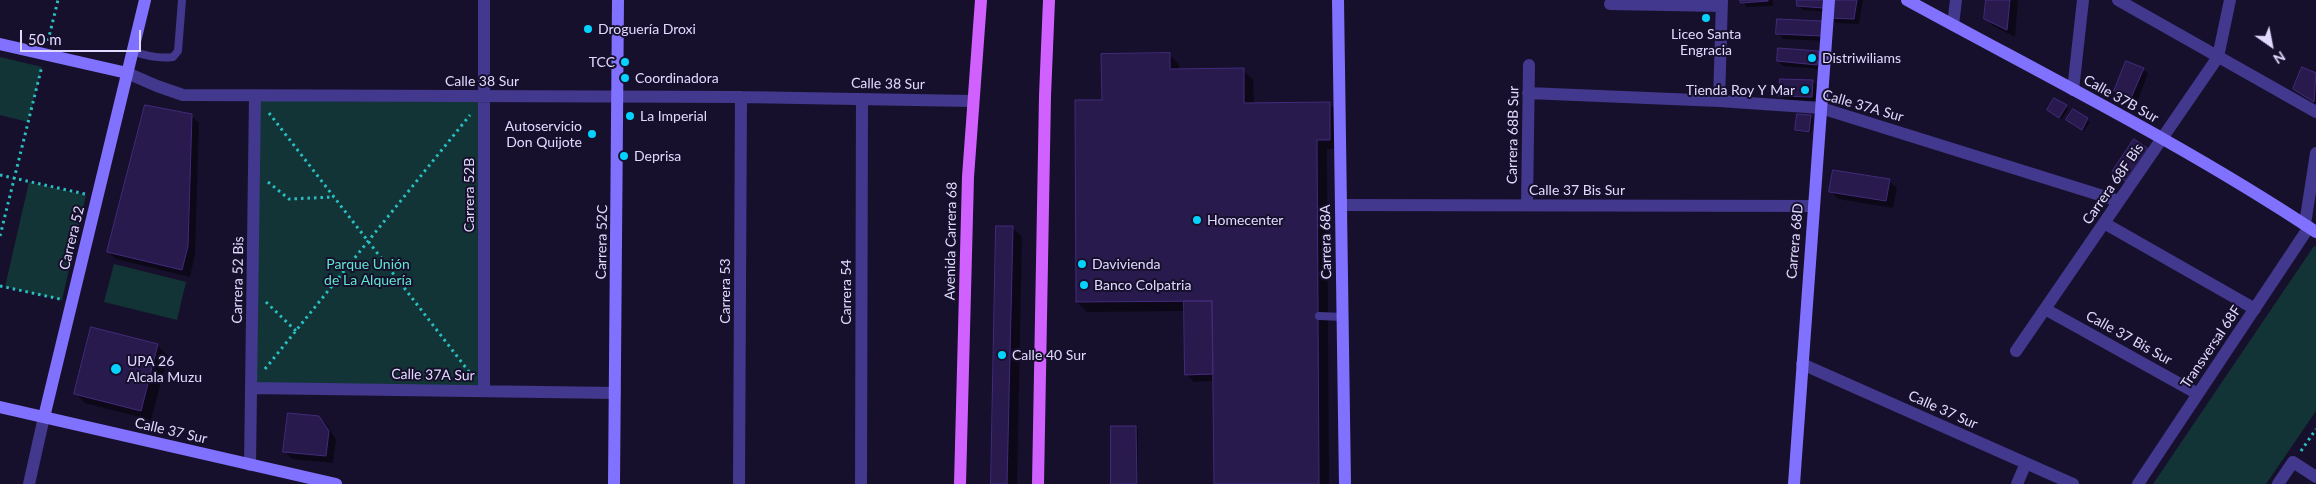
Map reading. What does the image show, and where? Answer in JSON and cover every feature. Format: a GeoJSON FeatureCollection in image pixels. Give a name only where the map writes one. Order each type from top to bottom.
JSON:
{"type":"FeatureCollection","features":[{"type":"Feature","properties":{"kind":"main road","name":"Avenida Carrera 68"},"geometry":{"type":"LineString","coordinates":[[960,484],[968,177],[972,101],[981,0]]}},
{"type":"Feature","properties":{"kind":"main road"},"geometry":{"type":"LineString","coordinates":[[1038,484],[1045,106],[1049,0]]}},
{"type":"Feature","properties":{"kind":"street","name":"Carrera 52"},"geometry":{"type":"LineString","coordinates":[[29,484],[145,0]]}},
{"type":"Feature","properties":{"kind":"street","name":"Carrera 52B"},"geometry":{"type":"LineString","coordinates":[[484,0],[484,391]]}},
{"type":"Feature","properties":{"kind":"street","name":"Carrera 52C"},"geometry":{"type":"LineString","coordinates":[[614,484],[618,0]]}},
{"type":"Feature","properties":{"kind":"street","name":"Carrera 68A"},"geometry":{"type":"LineString","coordinates":[[1338,0],[1345,484]]}},
{"type":"Feature","properties":{"kind":"street","name":"Carrera 68D"},"geometry":{"type":"LineString","coordinates":[[1794,484],[1829,0]]}},
{"type":"Feature","properties":{"kind":"street","name":"Calle 37B Sur"},"geometry":{"type":"LineString","coordinates":[[1907,0],[2161,139],[2310,228]]}},
{"type":"Feature","properties":{"kind":"street"},"geometry":{"type":"LineString","coordinates":[[1953,25],[1956,0]]}},
{"type":"Feature","properties":{"kind":"street"},"geometry":{"type":"LineString","coordinates":[[2073,90],[2083,0]]}},
{"type":"Feature","properties":{"kind":"street"},"geometry":{"type":"LineString","coordinates":[[2118,0],[2316,112]]}},
{"type":"Feature","properties":{"kind":"street","name":"Carrera 68F Bis"},"geometry":{"type":"LineString","coordinates":[[2016,351],[2218,57],[2230,0]]}},
{"type":"Feature","properties":{"kind":"street"},"geometry":{"type":"LineString","coordinates":[[1610,4],[1629,2],[1722,3],[1719,100]]}},
{"type":"Feature","properties":{"kind":"street","name":"Calle 38 Sur"},"geometry":{"type":"LineString","coordinates":[[0,44],[127,73],[183,95],[741,97],[972,101]]}},
{"type":"Feature","properties":{"kind":"street","name":"Carrera 68B Sur"},"geometry":{"type":"LineString","coordinates":[[1527,205],[1529,64]]}},
{"type":"Feature","properties":{"kind":"street","name":"Calle 37A Sur"},"geometry":{"type":"LineString","coordinates":[[1528,93],[1719,100],[1821,108],[2119,201]]}},
{"type":"Feature","properties":{"kind":"street","name":"Carrera 52 Bis"},"geometry":{"type":"LineString","coordinates":[[250,465],[256,96]]}},
{"type":"Feature","properties":{"kind":"street","name":"Carrera 53"},"geometry":{"type":"LineString","coordinates":[[739,484],[741,97]]}},
{"type":"Feature","properties":{"kind":"street","name":"Carrera 54"},"geometry":{"type":"LineString","coordinates":[[861,484],[862,99]]}},
{"type":"Feature","properties":{"kind":"street"},"geometry":{"type":"LineString","coordinates":[[2310,228],[2316,153]]}},
{"type":"Feature","properties":{"kind":"street","name":"Calle 37 Bis Sur"},"geometry":{"type":"LineString","coordinates":[[1341,204],[1814,206]]}},
{"type":"Feature","properties":{"kind":"street"},"geometry":{"type":"LineString","coordinates":[[2104,223],[2255,309]]}},
{"type":"Feature","properties":{"kind":"street","name":"Transversal 68F"},"geometry":{"type":"LineString","coordinates":[[2138,484],[2310,228]]}},
{"type":"Feature","properties":{"kind":"street","name":"Calle 37 Bis Sur"},"geometry":{"type":"LineString","coordinates":[[2045,309],[2198,394]]}},
{"type":"Feature","properties":{"kind":"street","name":"Calle 37 Sur"},"geometry":{"type":"LineString","coordinates":[[1802,364],[2073,484]]}},
{"type":"Feature","properties":{"kind":"street","name":"Calle 37A Sur"},"geometry":{"type":"LineString","coordinates":[[251,388],[615,393]]}},
{"type":"Feature","properties":{"kind":"street","name":"Calle 37 Sur"},"geometry":{"type":"LineString","coordinates":[[0,407],[330,483]]}},
{"type":"Feature","properties":{"kind":"street"},"geometry":{"type":"LineString","coordinates":[[2278,484],[2293,462],[2316,477]]}},
{"type":"Feature","properties":{"kind":"street"},"geometry":{"type":"LineString","coordinates":[[2017,484],[2026,464]]}},
{"type":"Feature","properties":{"kind":"lane"},"geometry":{"type":"LineString","coordinates":[[132,52],[163,58],[173,57],[178,51],[182,0]]}},
{"type":"Feature","properties":{"kind":"lane"},"geometry":{"type":"LineString","coordinates":[[1318,316],[1342,317]]}},
{"type":"Feature","properties":{"kind":"path"},"geometry":{"type":"LineString","coordinates":[[0,236],[58,0]]}},
{"type":"Feature","properties":{"kind":"path"},"geometry":{"type":"LineString","coordinates":[[256,96],[484,391]]}},
{"type":"Feature","properties":{"kind":"path"},"geometry":{"type":"LineString","coordinates":[[251,388],[484,96]]}},
{"type":"Feature","properties":{"kind":"path"},"geometry":{"type":"LineString","coordinates":[[254,172],[289,199],[334,197]]}},
{"type":"Feature","properties":{"kind":"path"},"geometry":{"type":"LineString","coordinates":[[0,176],[97,197]]}},
{"type":"Feature","properties":{"kind":"path"},"geometry":{"type":"LineString","coordinates":[[0,286],[72,302]]}},
{"type":"Feature","properties":{"kind":"path"},"geometry":{"type":"LineString","coordinates":[[253,290],[296,332]]}},
{"type":"Feature","properties":{"kind":"path"},"geometry":{"type":"LineString","coordinates":[[2293,462],[2316,429]]}},
{"type":"Feature","properties":{"kind":"green space"},"geometry":{"type":"Polygon","coordinates":[[[0,57],[42,67],[28,122],[0,115],[0,57]]]}},
{"type":"Feature","properties":{"kind":"green space","name":"Parque Unión de La Alquería"},"geometry":{"type":"Polygon","coordinates":[[[258,99],[480,101],[482,388],[253,385],[258,99]]]}},
{"type":"Feature","properties":{"kind":"green space"},"geometry":{"type":"Polygon","coordinates":[[[29,182],[86,195],[62,300],[5,287],[29,182]]]}},
{"type":"Feature","properties":{"kind":"green space"},"geometry":{"type":"Polygon","coordinates":[[[2314,246],[2316,247],[2316,411],[2266,484],[2153,484],[2314,246]]]}},
{"type":"Feature","properties":{"kind":"green space"},"geometry":{"type":"Polygon","coordinates":[[[114,264],[186,282],[177,320],[104,302],[114,264]]]}},
{"type":"Feature","properties":{"kind":"building"},"geometry":{"type":"Polygon","coordinates":[[[1740,0],[1768,0],[1768,1],[1741,3],[1740,0]]]}},
{"type":"Feature","properties":{"kind":"building"},"geometry":{"type":"Polygon","coordinates":[[[1797,0],[1824,0],[1823,8],[1797,6],[1797,0]]]}},
{"type":"Feature","properties":{"kind":"building"},"geometry":{"type":"Polygon","coordinates":[[[1832,0],[1857,0],[1854,19],[1830,18],[1832,0]]]}},
{"type":"Feature","properties":{"kind":"building"},"geometry":{"type":"Polygon","coordinates":[[[1986,0],[2010,0],[2007,30],[1984,19],[1986,0]]]}},
{"type":"Feature","properties":{"kind":"building"},"geometry":{"type":"Polygon","coordinates":[[[1777,19],[1822,21],[1822,36],[1776,34],[1777,19]]]}},
{"type":"Feature","properties":{"kind":"building"},"geometry":{"type":"Polygon","coordinates":[[[1778,48],[1819,51],[1817,65],[1777,61],[1778,48]]]}},
{"type":"Feature","properties":{"kind":"building","name":"Homecenter"},"geometry":{"type":"Polygon","coordinates":[[[1170,53],[1170,69],[1244,68],[1244,103],[1330,102],[1330,140],[1317,140],[1319,484],[1214,484],[1212,301],[1076,302],[1075,100],[1102,100],[1101,54],[1170,53]]]}},
{"type":"Feature","properties":{"kind":"building"},"geometry":{"type":"Polygon","coordinates":[[[2126,61],[2144,68],[2131,98],[2114,91],[2126,61]]]}},
{"type":"Feature","properties":{"kind":"building"},"geometry":{"type":"Polygon","coordinates":[[[2302,67],[2316,73],[2314,102],[2293,89],[2302,67]]]}},
{"type":"Feature","properties":{"kind":"building"},"geometry":{"type":"Polygon","coordinates":[[[1780,79],[1813,80],[1812,97],[1779,96],[1780,79]]]}},
{"type":"Feature","properties":{"kind":"building"},"geometry":{"type":"Polygon","coordinates":[[[2054,98],[2067,105],[2059,118],[2047,110],[2054,98]]]}},
{"type":"Feature","properties":{"kind":"building"},"geometry":{"type":"Polygon","coordinates":[[[145,105],[192,114],[188,246],[182,270],[107,252],[145,105]]]}},
{"type":"Feature","properties":{"kind":"building"},"geometry":{"type":"Polygon","coordinates":[[[2073,109],[2088,118],[2082,130],[2066,120],[2073,109]]]}},
{"type":"Feature","properties":{"kind":"building"},"geometry":{"type":"Polygon","coordinates":[[[1797,114],[1811,115],[1809,132],[1795,130],[1797,114]]]}},
{"type":"Feature","properties":{"kind":"building"},"geometry":{"type":"Polygon","coordinates":[[[2134,139],[2147,148],[2149,154],[2130,184],[2112,172],[2134,139]]]}},
{"type":"Feature","properties":{"kind":"building"},"geometry":{"type":"Polygon","coordinates":[[[1833,170],[1890,179],[1886,201],[1829,192],[1833,170]]]}},
{"type":"Feature","properties":{"kind":"building","name":"Calle 40 Sur"},"geometry":{"type":"Polygon","coordinates":[[[996,226],[1013,226],[1007,484],[991,484],[996,226]]]}},
{"type":"Feature","properties":{"kind":"building"},"geometry":{"type":"Polygon","coordinates":[[[1184,301],[1212,301],[1213,374],[1185,375],[1184,301]]]}},
{"type":"Feature","properties":{"kind":"building","name":"UPA 26 Alcala Muzu"},"geometry":{"type":"Polygon","coordinates":[[[91,327],[158,344],[141,411],[74,394],[91,327]]]}},
{"type":"Feature","properties":{"kind":"building"},"geometry":{"type":"Polygon","coordinates":[[[288,413],[319,416],[329,431],[326,456],[283,452],[288,413]]]}},
{"type":"Feature","properties":{"kind":"building"},"geometry":{"type":"Polygon","coordinates":[[[1111,426],[1136,426],[1137,484],[1111,484],[1111,426]]]}},
{"type":"Feature","properties":{"kind":"place","name":"Liceo Santa Engracia"},"geometry":{"type":"Point","coordinates":[1706,18]}},
{"type":"Feature","properties":{"kind":"place","name":"Droguería Droxi"},"geometry":{"type":"Point","coordinates":[588,29]}},
{"type":"Feature","properties":{"kind":"place","name":"Distriwiliams"},"geometry":{"type":"Point","coordinates":[1812,58]}},
{"type":"Feature","properties":{"kind":"place","name":"TCC"},"geometry":{"type":"Point","coordinates":[625,62]}},
{"type":"Feature","properties":{"kind":"place","name":"Coordinadora"},"geometry":{"type":"Point","coordinates":[625,78]}},
{"type":"Feature","properties":{"kind":"place","name":"Tienda Roy Y Mar"},"geometry":{"type":"Point","coordinates":[1805,90]}},
{"type":"Feature","properties":{"kind":"place","name":"La Imperial"},"geometry":{"type":"Point","coordinates":[630,116]}},
{"type":"Feature","properties":{"kind":"place","name":"Autoservicio Don Quijote"},"geometry":{"type":"Point","coordinates":[592,134]}},
{"type":"Feature","properties":{"kind":"place","name":"Deprisa"},"geometry":{"type":"Point","coordinates":[624,156]}},
{"type":"Feature","properties":{"kind":"place","name":"Homecenter"},"geometry":{"type":"Point","coordinates":[1197,220]}},
{"type":"Feature","properties":{"kind":"place","name":"Davivienda"},"geometry":{"type":"Point","coordinates":[1082,264]}},
{"type":"Feature","properties":{"kind":"place","name":"Banco Colpatria"},"geometry":{"type":"Point","coordinates":[1084,285]}},
{"type":"Feature","properties":{"kind":"place","name":"Calle 40 Sur"},"geometry":{"type":"Point","coordinates":[1002,355]}},
{"type":"Feature","properties":{"kind":"place","name":"UPA 26 Alcala Muzu"},"geometry":{"type":"Point","coordinates":[116,369]}}]}
